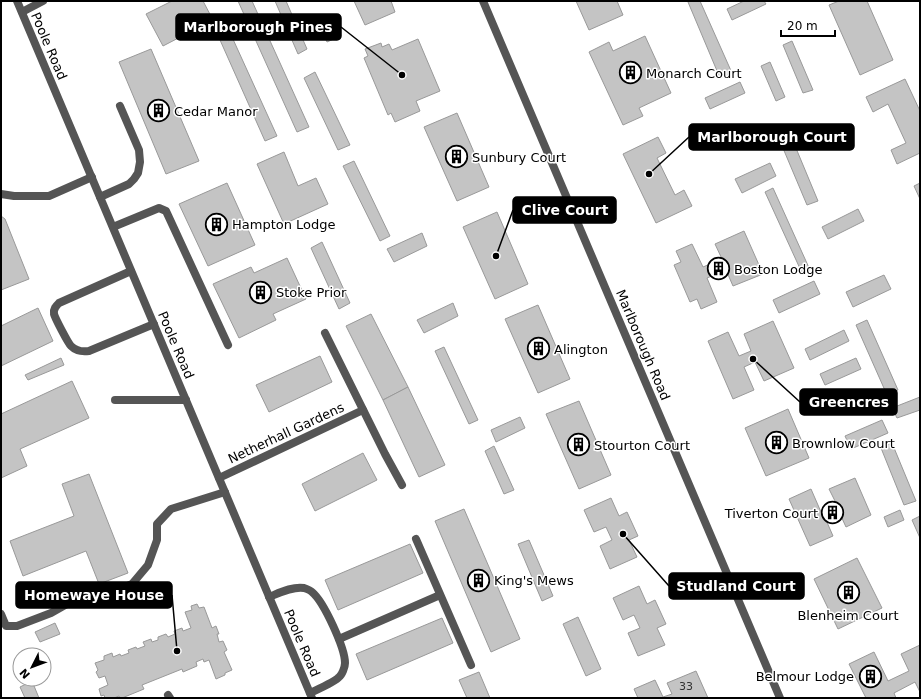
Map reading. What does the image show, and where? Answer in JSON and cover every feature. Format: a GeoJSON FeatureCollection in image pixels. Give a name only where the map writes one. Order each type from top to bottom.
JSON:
{"type":"FeatureCollection","features":[{"type":"Feature","properties":{"kind":"street","name":"Poole Road"},"geometry":{"type":"LineString","coordinates":[[17,1],[311,696]]}},
{"type":"Feature","properties":{"kind":"street"},"geometry":{"type":"LineString","coordinates":[[22,12],[43,1]]}},
{"type":"Feature","properties":{"kind":"street","name":"Marlborough Road"},"geometry":{"type":"LineString","coordinates":[[483,1],[780,698]]}},
{"type":"Feature","properties":{"kind":"street"},"geometry":{"type":"LineString","coordinates":[[100,197],[129,184],[138,173],[140,162],[139,150],[120,106]]}},
{"type":"Feature","properties":{"kind":"street"},"geometry":{"type":"LineString","coordinates":[[1,194],[14,196],[49,196],[92,177]]}},
{"type":"Feature","properties":{"kind":"street"},"geometry":{"type":"LineString","coordinates":[[113,227],[159,208],[166,211],[228,345]]}},
{"type":"Feature","properties":{"kind":"street"},"geometry":{"type":"LineString","coordinates":[[132,271],[59,303],[55,307],[54,314],[70,346],[78,351],[84,352],[154,324]]}},
{"type":"Feature","properties":{"kind":"street","name":"Netherhall Gardens"},"geometry":{"type":"LineString","coordinates":[[325,333],[402,485]]}},
{"type":"Feature","properties":{"kind":"street"},"geometry":{"type":"LineString","coordinates":[[115,400],[186,400]]}},
{"type":"Feature","properties":{"kind":"street","name":"Netherhall Gardens"},"geometry":{"type":"LineString","coordinates":[[219,478],[363,410]]}},
{"type":"Feature","properties":{"kind":"street"},"geometry":{"type":"LineString","coordinates":[[1,614],[6,626],[16,626],[51,613],[81,596],[110,594],[132,584],[148,565],[157,540],[157,524],[171,509],[225,492]]}},
{"type":"Feature","properties":{"kind":"street"},"geometry":{"type":"LineString","coordinates":[[416,538],[471,665]]}},
{"type":"Feature","properties":{"kind":"street"},"geometry":{"type":"LineString","coordinates":[[269,597],[292,589],[303,588],[312,591],[320,601],[339,639],[345,665],[340,677],[311,696]]}},
{"type":"Feature","properties":{"kind":"street"},"geometry":{"type":"LineString","coordinates":[[339,639],[440,595]]}},
{"type":"Feature","properties":{"kind":"building"},"geometry":{"type":"Polygon","coordinates":[[[172,1],[203,1],[213,20],[163,46],[146,14],[172,1]]]}},
{"type":"Feature","properties":{"kind":"building"},"geometry":{"type":"Polygon","coordinates":[[[238,1],[252,1],[309,127],[297,132],[238,1]]]}},
{"type":"Feature","properties":{"kind":"building"},"geometry":{"type":"Polygon","coordinates":[[[275,1],[286,1],[307,49],[298,54],[275,1]]]}},
{"type":"Feature","properties":{"kind":"building"},"geometry":{"type":"Polygon","coordinates":[[[354,1],[391,1],[395,12],[365,25],[354,1]]]}},
{"type":"Feature","properties":{"kind":"building"},"geometry":{"type":"Polygon","coordinates":[[[576,1],[617,1],[623,15],[589,30],[576,1]]]}},
{"type":"Feature","properties":{"kind":"building"},"geometry":{"type":"Polygon","coordinates":[[[700,1],[732,73],[720,78],[688,2],[700,1]]]}},
{"type":"Feature","properties":{"kind":"building"},"geometry":{"type":"Polygon","coordinates":[[[744,1],[764,1],[766,4],[732,20],[727,9],[744,1]]]}},
{"type":"Feature","properties":{"kind":"building"},"geometry":{"type":"Polygon","coordinates":[[[839,1],[867,1],[893,60],[860,75],[829,5],[839,1]]]}},
{"type":"Feature","properties":{"kind":"building"},"geometry":{"type":"Polygon","coordinates":[[[327,20],[336,38],[327,42],[318,24],[327,20]]]}},
{"type":"Feature","properties":{"kind":"building"},"geometry":{"type":"Polygon","coordinates":[[[227,26],[277,136],[265,141],[216,31],[227,26]]]}},
{"type":"Feature","properties":{"kind":"building","name":"Monarch Court"},"geometry":{"type":"Polygon","coordinates":[[[645,36],[671,93],[639,108],[643,116],[623,125],[589,52],[609,42],[613,51],[645,36]]]}},
{"type":"Feature","properties":{"kind":"building"},"geometry":{"type":"Polygon","coordinates":[[[418,39],[440,91],[416,101],[420,111],[395,122],[391,113],[388,115],[364,58],[368,56],[365,49],[381,43],[382,47],[389,44],[392,50],[418,39]]]}},
{"type":"Feature","properties":{"kind":"building"},"geometry":{"type":"Polygon","coordinates":[[[792,41],[813,90],[803,93],[783,45],[792,41]]]}},
{"type":"Feature","properties":{"kind":"building","name":"Cedar Manor"},"geometry":{"type":"Polygon","coordinates":[[[151,49],[199,161],[166,174],[119,62],[151,49]]]}},
{"type":"Feature","properties":{"kind":"building"},"geometry":{"type":"Polygon","coordinates":[[[770,62],[785,97],[776,101],[761,66],[770,62]]]}},
{"type":"Feature","properties":{"kind":"building"},"geometry":{"type":"Polygon","coordinates":[[[315,72],[350,145],[338,150],[304,78],[315,72]]]}},
{"type":"Feature","properties":{"kind":"building"},"geometry":{"type":"Polygon","coordinates":[[[905,79],[920,111],[920,153],[897,164],[891,150],[906,143],[888,104],[873,112],[866,97],[905,79]]]}},
{"type":"Feature","properties":{"kind":"building"},"geometry":{"type":"Polygon","coordinates":[[[740,82],[745,93],[710,109],[705,98],[740,82]]]}},
{"type":"Feature","properties":{"kind":"building","name":"Sunbury Court"},"geometry":{"type":"Polygon","coordinates":[[[457,113],[489,187],[457,201],[424,127],[457,113]]]}},
{"type":"Feature","properties":{"kind":"building"},"geometry":{"type":"Polygon","coordinates":[[[788,129],[818,201],[807,205],[777,134],[788,129]]]}},
{"type":"Feature","properties":{"kind":"building"},"geometry":{"type":"Polygon","coordinates":[[[658,137],[666,153],[657,158],[675,195],[684,190],[692,206],[656,223],[623,154],[658,137]]]}},
{"type":"Feature","properties":{"kind":"building"},"geometry":{"type":"Polygon","coordinates":[[[284,152],[298,186],[316,178],[328,204],[284,224],[257,164],[284,152]]]}},
{"type":"Feature","properties":{"kind":"building"},"geometry":{"type":"Polygon","coordinates":[[[354,161],[390,236],[380,241],[343,166],[354,161]]]}},
{"type":"Feature","properties":{"kind":"building"},"geometry":{"type":"Polygon","coordinates":[[[770,163],[776,176],[742,193],[735,179],[770,163]]]}},
{"type":"Feature","properties":{"kind":"building","name":"Hampton Lodge"},"geometry":{"type":"Polygon","coordinates":[[[227,183],[255,245],[208,266],[179,204],[227,183]]]}},
{"type":"Feature","properties":{"kind":"building"},"geometry":{"type":"Polygon","coordinates":[[[920,183],[920,199],[914,186],[920,183]]]}},
{"type":"Feature","properties":{"kind":"building"},"geometry":{"type":"Polygon","coordinates":[[[773,188],[810,270],[802,273],[765,192],[773,188]]]}},
{"type":"Feature","properties":{"kind":"building"},"geometry":{"type":"Polygon","coordinates":[[[858,209],[864,221],[828,239],[822,227],[858,209]]]}},
{"type":"Feature","properties":{"kind":"building"},"geometry":{"type":"Polygon","coordinates":[[[497,212],[528,284],[495,299],[463,227],[497,212]]]}},
{"type":"Feature","properties":{"kind":"building"},"geometry":{"type":"Polygon","coordinates":[[[1,216],[5,219],[29,279],[1,290],[1,216]]]}},
{"type":"Feature","properties":{"kind":"building","name":"Boston Lodge"},"geometry":{"type":"Polygon","coordinates":[[[744,231],[763,274],[733,286],[726,270],[707,278],[717,302],[701,309],[697,299],[690,302],[674,265],[681,262],[676,251],[692,244],[703,267],[722,259],[715,244],[744,231]]]}},
{"type":"Feature","properties":{"kind":"building"},"geometry":{"type":"Polygon","coordinates":[[[422,233],[427,246],[394,262],[387,249],[422,233]]]}},
{"type":"Feature","properties":{"kind":"building"},"geometry":{"type":"Polygon","coordinates":[[[322,242],[350,303],[339,309],[311,248],[322,242]]]}},
{"type":"Feature","properties":{"kind":"building","name":"Stoke Prior"},"geometry":{"type":"Polygon","coordinates":[[[287,258],[306,299],[273,314],[276,320],[239,338],[213,284],[251,267],[254,273],[287,258]]]}},
{"type":"Feature","properties":{"kind":"building"},"geometry":{"type":"Polygon","coordinates":[[[884,275],[891,289],[853,307],[846,292],[884,275]]]}},
{"type":"Feature","properties":{"kind":"building"},"geometry":{"type":"Polygon","coordinates":[[[814,281],[820,294],[779,313],[773,300],[814,281]]]}},
{"type":"Feature","properties":{"kind":"building"},"geometry":{"type":"Polygon","coordinates":[[[453,303],[458,316],[424,333],[417,320],[453,303]]]}},
{"type":"Feature","properties":{"kind":"building","name":"Alington"},"geometry":{"type":"Polygon","coordinates":[[[538,305],[570,379],[538,393],[505,319],[538,305]]]}},
{"type":"Feature","properties":{"kind":"building"},"geometry":{"type":"Polygon","coordinates":[[[38,308],[53,341],[1,366],[1,326],[38,308]]]}},
{"type":"Feature","properties":{"kind":"building"},"geometry":{"type":"Polygon","coordinates":[[[371,314],[408,387],[383,400],[346,326],[371,314]]]}},
{"type":"Feature","properties":{"kind":"building"},"geometry":{"type":"Polygon","coordinates":[[[867,320],[898,390],[887,395],[856,325],[867,320]]]}},
{"type":"Feature","properties":{"kind":"building"},"geometry":{"type":"Polygon","coordinates":[[[773,321],[794,368],[764,381],[755,362],[744,367],[754,390],[733,399],[708,341],[728,332],[739,356],[751,351],[744,334],[773,321]]]}},
{"type":"Feature","properties":{"kind":"building"},"geometry":{"type":"Polygon","coordinates":[[[844,330],[849,341],[810,360],[805,349],[844,330]]]}},
{"type":"Feature","properties":{"kind":"building"},"geometry":{"type":"Polygon","coordinates":[[[444,347],[478,420],[469,424],[435,351],[444,347]]]}},
{"type":"Feature","properties":{"kind":"building"},"geometry":{"type":"Polygon","coordinates":[[[320,356],[332,382],[269,412],[256,385],[320,356]]]}},
{"type":"Feature","properties":{"kind":"building"},"geometry":{"type":"Polygon","coordinates":[[[61,358],[64,365],[28,380],[25,375],[61,358]]]}},
{"type":"Feature","properties":{"kind":"building"},"geometry":{"type":"Polygon","coordinates":[[[856,358],[861,369],[825,385],[820,374],[856,358]]]}},
{"type":"Feature","properties":{"kind":"building"},"geometry":{"type":"Polygon","coordinates":[[[72,381],[89,418],[20,449],[27,466],[1,478],[1,414],[72,381]]]}},
{"type":"Feature","properties":{"kind":"building"},"geometry":{"type":"Polygon","coordinates":[[[408,387],[445,465],[419,477],[383,400],[408,387]]]}},
{"type":"Feature","properties":{"kind":"building"},"geometry":{"type":"Polygon","coordinates":[[[920,397],[920,410],[897,418],[892,408],[920,397]]]}},
{"type":"Feature","properties":{"kind":"building","name":"Stourton Court"},"geometry":{"type":"Polygon","coordinates":[[[579,401],[611,475],[579,489],[546,414],[579,401]]]}},
{"type":"Feature","properties":{"kind":"building","name":"Brownlow Court"},"geometry":{"type":"Polygon","coordinates":[[[788,409],[809,458],[766,476],[745,428],[788,409]]]}},
{"type":"Feature","properties":{"kind":"building"},"geometry":{"type":"Polygon","coordinates":[[[520,417],[525,428],[496,442],[491,430],[520,417]]]}},
{"type":"Feature","properties":{"kind":"building"},"geometry":{"type":"Polygon","coordinates":[[[882,420],[888,433],[851,449],[845,436],[882,420]]]}},
{"type":"Feature","properties":{"kind":"building"},"geometry":{"type":"Polygon","coordinates":[[[892,443],[916,501],[904,505],[881,448],[892,443]]]}},
{"type":"Feature","properties":{"kind":"building"},"geometry":{"type":"Polygon","coordinates":[[[494,446],[514,490],[504,494],[485,451],[494,446]]]}},
{"type":"Feature","properties":{"kind":"building"},"geometry":{"type":"Polygon","coordinates":[[[363,453],[377,480],[315,511],[302,484],[363,453]]]}},
{"type":"Feature","properties":{"kind":"building"},"geometry":{"type":"Polygon","coordinates":[[[89,474],[128,573],[99,584],[86,551],[23,576],[10,541],[74,516],[62,484],[89,474]]]}},
{"type":"Feature","properties":{"kind":"building","name":"Tiverton Court"},"geometry":{"type":"Polygon","coordinates":[[[855,478],[871,515],[846,527],[840,514],[826,520],[833,536],[810,546],[789,499],[811,489],[821,512],[837,505],[829,489],[855,478]]]}},
{"type":"Feature","properties":{"kind":"building"},"geometry":{"type":"Polygon","coordinates":[[[611,498],[619,516],[627,512],[638,536],[629,540],[637,557],[610,569],[600,546],[612,540],[606,527],[594,532],[584,510],[611,498]]]}},
{"type":"Feature","properties":{"kind":"building","name":"King's Mews"},"geometry":{"type":"Polygon","coordinates":[[[464,509],[520,639],[491,652],[435,521],[464,509]]]}},
{"type":"Feature","properties":{"kind":"building"},"geometry":{"type":"Polygon","coordinates":[[[900,510],[904,520],[888,527],[884,517],[900,510]]]}},
{"type":"Feature","properties":{"kind":"building"},"geometry":{"type":"Polygon","coordinates":[[[920,516],[920,538],[912,520],[920,516]]]}},
{"type":"Feature","properties":{"kind":"building"},"geometry":{"type":"Polygon","coordinates":[[[529,540],[553,596],[542,601],[518,544],[529,540]]]}},
{"type":"Feature","properties":{"kind":"building"},"geometry":{"type":"Polygon","coordinates":[[[410,544],[423,573],[338,610],[325,580],[410,544]]]}},
{"type":"Feature","properties":{"kind":"building","name":"Blenheim Court"},"geometry":{"type":"Polygon","coordinates":[[[857,558],[882,608],[838,629],[814,579],[857,558]]]}},
{"type":"Feature","properties":{"kind":"building"},"geometry":{"type":"Polygon","coordinates":[[[639,586],[647,604],[655,600],[666,624],[657,628],[665,645],[638,656],[628,633],[640,628],[634,615],[623,620],[613,598],[639,586]]]}},
{"type":"Feature","properties":{"kind":"building"},"geometry":{"type":"Polygon","coordinates":[[[197,604],[199,608],[204,607],[212,628],[216,626],[219,634],[217,634],[219,642],[223,641],[227,650],[224,652],[232,670],[216,679],[209,660],[204,662],[203,659],[196,662],[197,666],[183,672],[182,669],[142,685],[144,689],[122,698],[119,696],[114,698],[105,698],[104,695],[101,696],[99,689],[108,685],[105,676],[99,678],[96,672],[98,670],[95,663],[104,660],[104,656],[112,653],[113,657],[120,654],[121,656],[129,653],[128,650],[145,646],[143,642],[151,639],[152,642],[158,640],[158,637],[166,634],[168,637],[175,634],[174,631],[182,628],[183,631],[191,628],[185,612],[192,610],[191,606],[197,604]]]}},
{"type":"Feature","properties":{"kind":"building"},"geometry":{"type":"Polygon","coordinates":[[[578,617],[601,669],[586,676],[563,624],[578,617]]]}},
{"type":"Feature","properties":{"kind":"building"},"geometry":{"type":"Polygon","coordinates":[[[442,618],[453,643],[367,680],[356,654],[442,618]]]}},
{"type":"Feature","properties":{"kind":"building"},"geometry":{"type":"Polygon","coordinates":[[[55,623],[60,634],[40,642],[35,632],[55,623]]]}},
{"type":"Feature","properties":{"kind":"building","name":"Belmour Lodge"},"geometry":{"type":"Polygon","coordinates":[[[920,645],[920,692],[915,682],[894,693],[896,698],[866,698],[849,664],[874,652],[888,681],[909,671],[901,654],[920,645]]]}},
{"type":"Feature","properties":{"kind":"building"},"geometry":{"type":"Polygon","coordinates":[[[696,671],[708,698],[638,698],[634,689],[655,680],[663,697],[672,694],[667,683],[696,671]]]}},
{"type":"Feature","properties":{"kind":"building"},"geometry":{"type":"Polygon","coordinates":[[[479,672],[490,698],[467,698],[459,680],[479,672]]]}},
{"type":"Feature","properties":{"kind":"building"},"geometry":{"type":"Polygon","coordinates":[[[20,687],[34,687],[39,698],[25,698],[20,687]]]}},
{"type":"Feature","properties":{"kind":"place","name":"Monarch Court"},"geometry":{"type":"Point","coordinates":[630,73]}},
{"type":"Feature","properties":{"kind":"place","name":"Marlborough Pines"},"geometry":{"type":"Point","coordinates":[402,75]}},
{"type":"Feature","properties":{"kind":"place","name":"Cedar Manor"},"geometry":{"type":"Point","coordinates":[159,111]}},
{"type":"Feature","properties":{"kind":"place","name":"Sunbury Court"},"geometry":{"type":"Point","coordinates":[457,157]}},
{"type":"Feature","properties":{"kind":"place","name":"Marlborough Court"},"geometry":{"type":"Point","coordinates":[649,174]}},
{"type":"Feature","properties":{"kind":"place","name":"Hampton Lodge"},"geometry":{"type":"Point","coordinates":[217,224]}},
{"type":"Feature","properties":{"kind":"place","name":"Clive Court"},"geometry":{"type":"Point","coordinates":[496,256]}},
{"type":"Feature","properties":{"kind":"place","name":"Boston Lodge"},"geometry":{"type":"Point","coordinates":[718,269]}},
{"type":"Feature","properties":{"kind":"place","name":"Stoke Prior"},"geometry":{"type":"Point","coordinates":[260,292]}},
{"type":"Feature","properties":{"kind":"place","name":"Alington"},"geometry":{"type":"Point","coordinates":[538,349]}},
{"type":"Feature","properties":{"kind":"place","name":"Greencres"},"geometry":{"type":"Point","coordinates":[753,359]}},
{"type":"Feature","properties":{"kind":"place","name":"Brownlow Court"},"geometry":{"type":"Point","coordinates":[777,443]}},
{"type":"Feature","properties":{"kind":"place","name":"Stourton Court"},"geometry":{"type":"Point","coordinates":[579,445]}},
{"type":"Feature","properties":{"kind":"place","name":"Tiverton Court"},"geometry":{"type":"Point","coordinates":[833,513]}},
{"type":"Feature","properties":{"kind":"place","name":"Studland Court"},"geometry":{"type":"Point","coordinates":[623,534]}},
{"type":"Feature","properties":{"kind":"place","name":"King's Mews"},"geometry":{"type":"Point","coordinates":[478,580]}},
{"type":"Feature","properties":{"kind":"place","name":"Blenheim Court"},"geometry":{"type":"Point","coordinates":[848,593]}},
{"type":"Feature","properties":{"kind":"place","name":"Homewaye House"},"geometry":{"type":"Point","coordinates":[177,651]}},
{"type":"Feature","properties":{"kind":"place","name":"Belmour Lodge"},"geometry":{"type":"Point","coordinates":[870,676]}}]}
